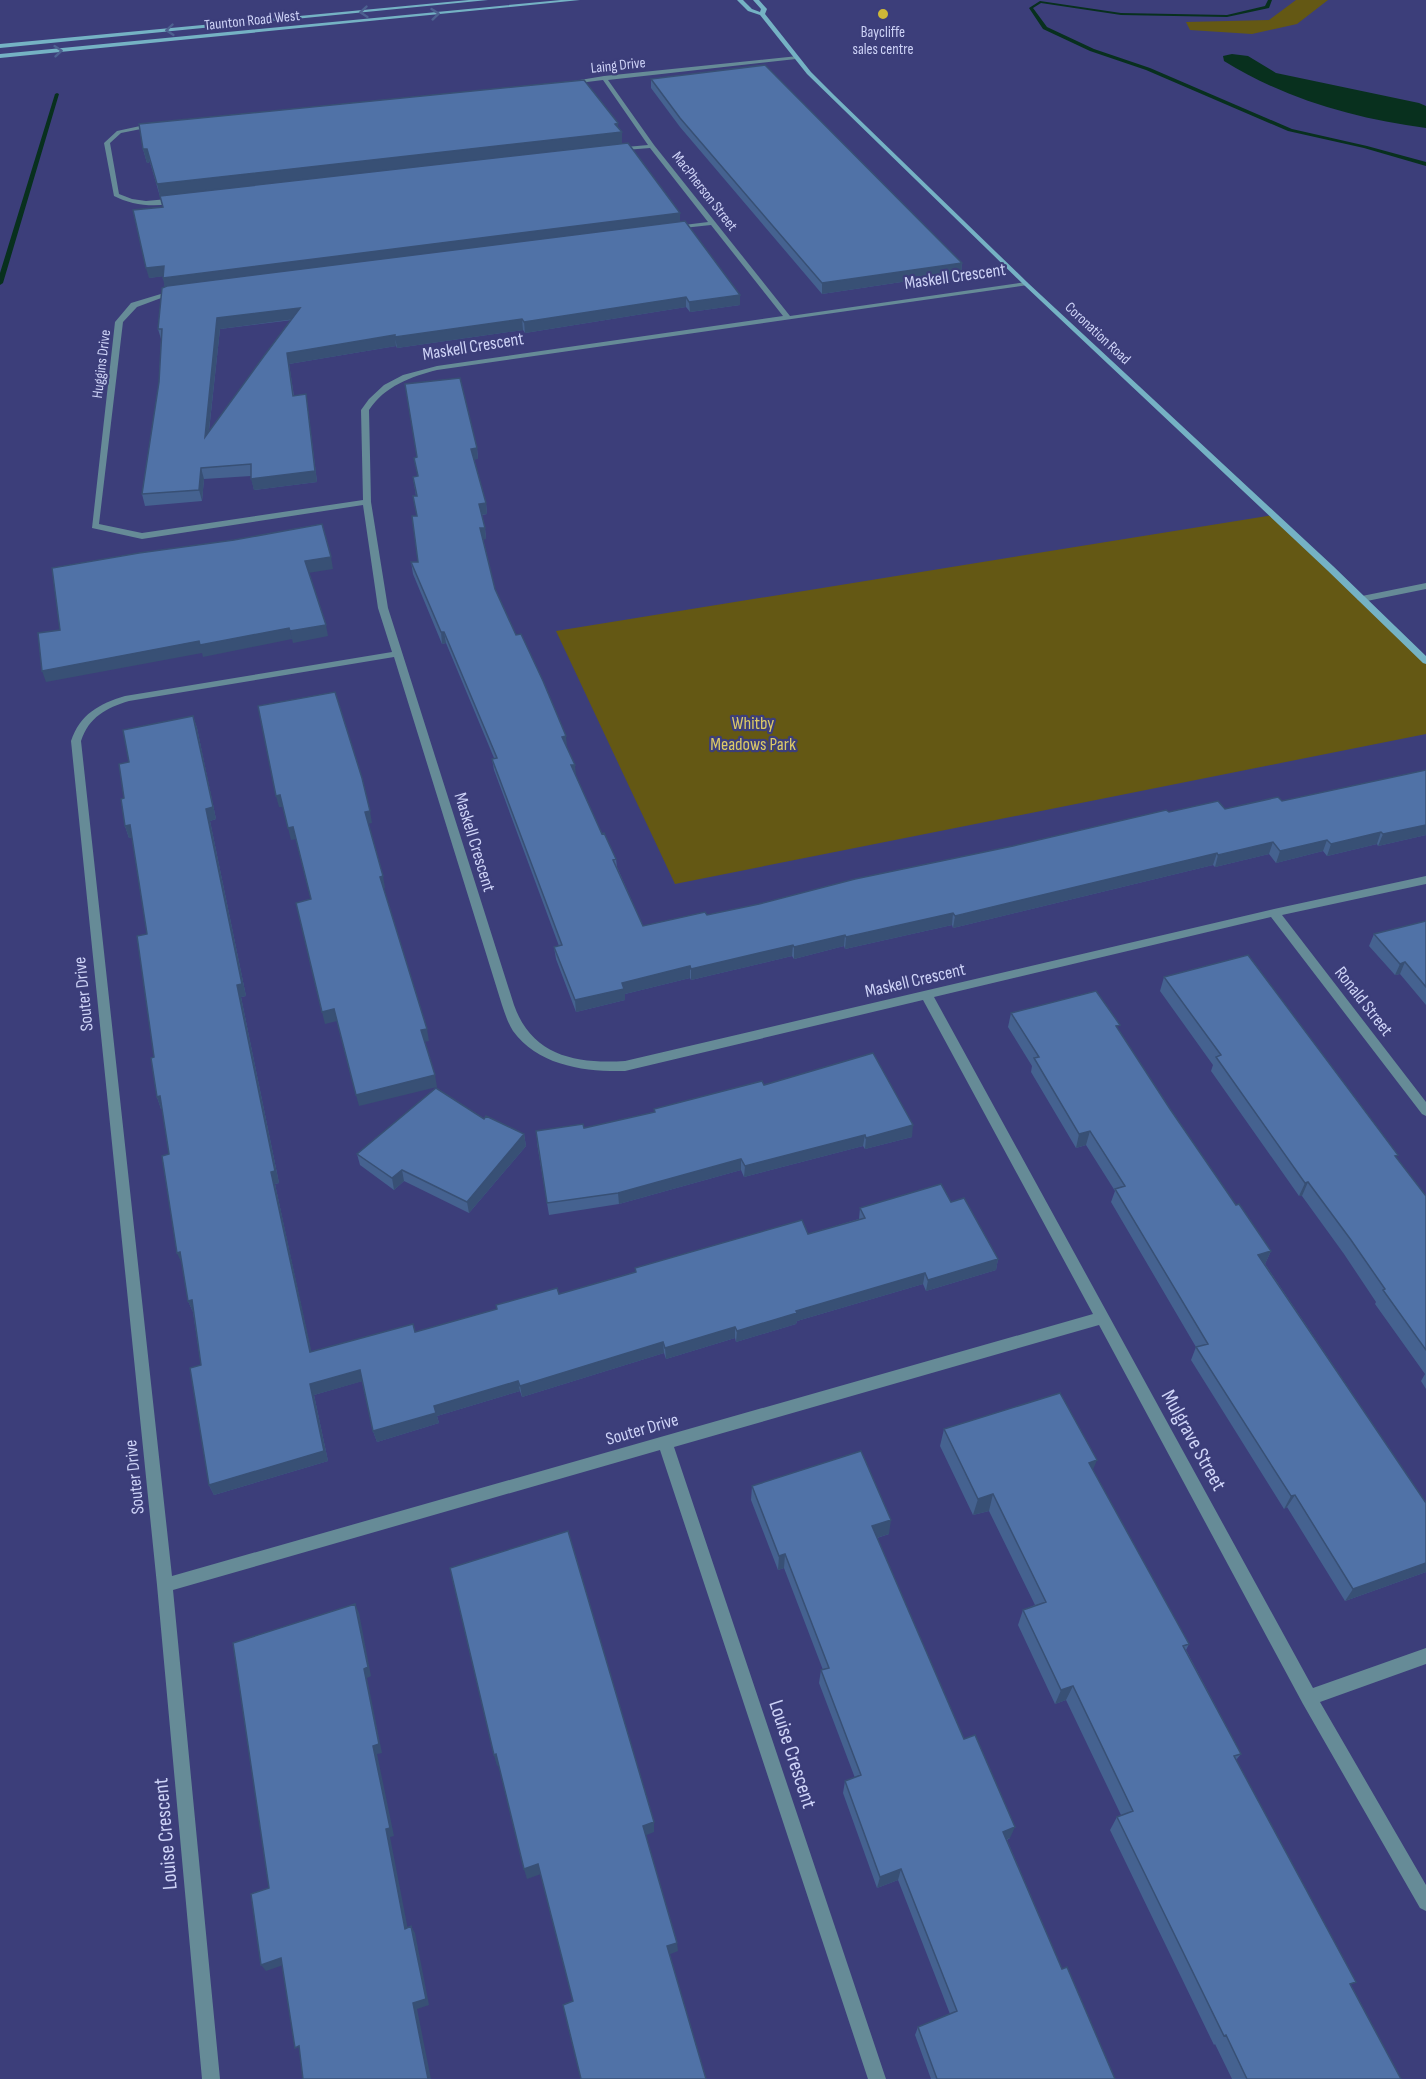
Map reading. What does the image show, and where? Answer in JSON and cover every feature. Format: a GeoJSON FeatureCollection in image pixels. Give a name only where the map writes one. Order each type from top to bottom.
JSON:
{"type":"FeatureCollection","features":[{"type":"Feature","properties":{"kind":"street","name":"Taunton Road West"},"geometry":{"type":"LineString","coordinates":[[0,46],[485,0]]}},
{"type":"Feature","properties":{"kind":"street","name":"Taunton Road West"},"geometry":{"type":"LineString","coordinates":[[0,56],[577,0]]}},
{"type":"Feature","properties":{"kind":"street","name":"Coronation Road"},"geometry":{"type":"LineString","coordinates":[[740,0],[750,10],[762,14],[796,57],[832,96],[1026,284],[1426,661]]}},
{"type":"Feature","properties":{"kind":"street","name":"Coronation Road"},"geometry":{"type":"LineString","coordinates":[[756,0],[764,9],[762,14]]}},
{"type":"Feature","properties":{"kind":"street","name":"Laing Drive"},"geometry":{"type":"LineString","coordinates":[[557,83],[796,57]]}},
{"type":"Feature","properties":{"kind":"street","name":"MacPherson Street"},"geometry":{"type":"LineString","coordinates":[[604,78],[652,146],[789,318]]}},
{"type":"Feature","properties":{"kind":"street"},"geometry":{"type":"LineString","coordinates":[[166,124],[119,132],[107,143],[116,195],[125,201],[149,203],[184,200]]}},
{"type":"Feature","properties":{"kind":"street"},"geometry":{"type":"LineString","coordinates":[[606,151],[652,146]]}},
{"type":"Feature","properties":{"kind":"street"},"geometry":{"type":"LineString","coordinates":[[666,229],[713,223]]}},
{"type":"Feature","properties":{"kind":"street","name":"Maskell Crescent"},"geometry":{"type":"LineString","coordinates":[[1026,284],[437,368],[396,381],[376,394],[365,410],[368,502],[382,608],[508,1005],[518,1029],[540,1050],[571,1063],[606,1068],[625,1066],[1274,913],[1426,880]]}},
{"type":"Feature","properties":{"kind":"street","name":"Huggins Drive"},"geometry":{"type":"LineString","coordinates":[[180,291],[168,292],[134,304],[119,322],[95,526],[142,536],[368,502]]}},
{"type":"Feature","properties":{"kind":"street"},"geometry":{"type":"LineString","coordinates":[[1362,599],[1426,586]]}},
{"type":"Feature","properties":{"kind":"street","name":"Souter Drive"},"geometry":{"type":"LineString","coordinates":[[397,654],[128,698],[110,703],[87,717],[79,729],[76,741],[165,1585],[1101,1318]]}},
{"type":"Feature","properties":{"kind":"street","name":"Ronald Street"},"geometry":{"type":"LineString","coordinates":[[1274,913],[1426,1111]]}},
{"type":"Feature","properties":{"kind":"street","name":"Mulgrave Street"},"geometry":{"type":"LineString","coordinates":[[927,996],[1310,1698],[1426,1902]]}},
{"type":"Feature","properties":{"kind":"street","name":"Louise Crescent"},"geometry":{"type":"LineString","coordinates":[[665,1443],[877,2079]]}},
{"type":"Feature","properties":{"kind":"street","name":"Louise Crescent"},"geometry":{"type":"LineString","coordinates":[[165,1585],[211,2079]]}},
{"type":"Feature","properties":{"kind":"street"},"geometry":{"type":"LineString","coordinates":[[1310,1698],[1426,1656]]}},
{"type":"Feature","properties":{"kind":"green space"},"geometry":{"type":"Polygon","coordinates":[[[1296,0],[1328,0],[1297,24],[1252,34],[1190,30],[1186,22],[1269,20],[1296,0]]]}},
{"type":"Feature","properties":{"kind":"green space","name":"Whitby Meadows Park"},"geometry":{"type":"Polygon","coordinates":[[[1273,515],[1426,662],[1426,734],[675,884],[556,631],[1273,515]]]}},
{"type":"Feature","properties":{"kind":"shaded area"},"geometry":{"type":"Polygon","coordinates":[[[1232,54],[1248,56],[1276,73],[1419,103],[1426,106],[1426,128],[1347,113],[1296,97],[1224,61],[1223,56],[1232,54]]]}},
{"type":"Feature","properties":{"kind":"building"},"geometry":{"type":"Polygon","coordinates":[[[765,65],[962,263],[822,283],[680,118],[651,79],[765,65]]]}},
{"type":"Feature","properties":{"kind":"building"},"geometry":{"type":"Polygon","coordinates":[[[584,80],[618,123],[615,124],[622,132],[157,184],[147,149],[143,149],[139,124],[584,80]]]}},
{"type":"Feature","properties":{"kind":"building"},"geometry":{"type":"Polygon","coordinates":[[[628,143],[680,213],[163,278],[164,266],[146,268],[133,210],[163,207],[160,196],[628,143]]]}},
{"type":"Feature","properties":{"kind":"building"},"geometry":{"type":"Polygon","coordinates":[[[685,221],[740,295],[689,302],[686,297],[524,322],[522,319],[395,337],[395,335],[287,353],[293,396],[306,394],[315,471],[251,479],[251,464],[201,468],[199,490],[142,494],[159,382],[162,329],[158,329],[162,288],[685,221]],[[300,308],[217,318],[205,437],[300,308]]]}},
{"type":"Feature","properties":{"kind":"building"},"geometry":{"type":"Polygon","coordinates":[[[460,378],[477,448],[471,449],[486,503],[479,504],[485,528],[480,528],[495,589],[516,635],[521,634],[543,681],[566,736],[562,737],[575,765],[571,765],[602,834],[604,833],[616,859],[613,860],[643,926],[705,912],[707,915],[759,904],[855,879],[1013,846],[1166,810],[1169,812],[1218,801],[1225,809],[1278,797],[1282,801],[1426,770],[1426,825],[1383,834],[1381,832],[1331,844],[1327,840],[1280,851],[1273,842],[1218,855],[1217,853],[955,916],[953,913],[846,937],[845,935],[794,947],[793,945],[691,969],[690,966],[622,983],[624,989],[575,1000],[554,947],[562,945],[492,759],[497,758],[444,632],[441,632],[411,562],[418,562],[412,516],[417,516],[413,496],[417,496],[413,477],[418,476],[405,384],[460,378]]]}},
{"type":"Feature","properties":{"kind":"building"},"geometry":{"type":"Polygon","coordinates":[[[322,524],[331,557],[305,561],[326,625],[290,631],[289,628],[200,645],[199,641],[42,671],[38,633],[60,630],[52,568],[322,524]]]}},
{"type":"Feature","properties":{"kind":"building"},"geometry":{"type":"Polygon","coordinates":[[[335,692],[362,778],[370,811],[365,812],[383,876],[380,877],[427,1029],[421,1030],[435,1075],[356,1095],[334,1009],[322,1012],[296,903],[311,899],[293,827],[288,828],[280,795],[276,796],[258,706],[335,692]]]}},
{"type":"Feature","properties":{"kind":"building"},"geometry":{"type":"Polygon","coordinates":[[[193,716],[213,807],[206,809],[242,984],[237,985],[275,1171],[271,1172],[310,1352],[413,1324],[415,1332],[497,1309],[496,1305],[557,1288],[559,1294],[636,1272],[635,1268],[802,1220],[808,1234],[865,1218],[860,1208],[941,1184],[951,1202],[964,1198],[998,1259],[928,1280],[925,1273],[737,1331],[735,1327],[665,1348],[663,1342],[520,1386],[518,1381],[434,1406],[436,1413],[373,1431],[360,1370],[310,1384],[324,1451],[209,1485],[190,1368],[201,1365],[192,1300],[188,1301],[180,1252],[177,1253],[162,1156],[169,1154],[160,1096],[157,1097],[151,1058],[154,1057],[137,936],[147,934],[130,825],[125,826],[119,764],[129,762],[123,730],[193,716]]]}},
{"type":"Feature","properties":{"kind":"building"},"geometry":{"type":"Polygon","coordinates":[[[1426,921],[1426,987],[1405,962],[1400,964],[1374,934],[1426,921]]]}},
{"type":"Feature","properties":{"kind":"building"},"geometry":{"type":"Polygon","coordinates":[[[1248,955],[1398,1155],[1395,1156],[1426,1196],[1426,1350],[1351,1240],[1308,1182],[1305,1183],[1216,1057],[1221,1055],[1164,977],[1248,955]]]}},
{"type":"Feature","properties":{"kind":"building"},"geometry":{"type":"Polygon","coordinates":[[[1096,991],[1120,1025],[1116,1026],[1170,1109],[1236,1205],[1239,1204],[1271,1251],[1258,1255],[1426,1503],[1426,1563],[1353,1589],[1295,1495],[1291,1496],[1196,1347],[1208,1344],[1115,1189],[1125,1186],[1090,1131],[1079,1134],[1034,1058],[1039,1057],[1011,1013],[1096,991]]]}},
{"type":"Feature","properties":{"kind":"building"},"geometry":{"type":"Polygon","coordinates":[[[873,1053],[913,1125],[745,1166],[741,1159],[618,1193],[547,1203],[536,1131],[583,1124],[584,1128],[655,1112],[654,1109],[762,1081],[764,1085],[873,1053]]]}},
{"type":"Feature","properties":{"kind":"building"},"geometry":{"type":"Polygon","coordinates":[[[436,1088],[484,1119],[486,1116],[524,1134],[467,1202],[402,1170],[392,1178],[357,1154],[436,1088]]]}},
{"type":"Feature","properties":{"kind":"building"},"geometry":{"type":"Polygon","coordinates":[[[1060,1393],[1097,1460],[1089,1463],[1189,1644],[1183,1646],[1241,1754],[1234,1756],[1356,1982],[1350,1984],[1401,2079],[1247,2079],[1226,2035],[1224,2036],[1117,1817],[1133,1811],[1073,1686],[1061,1690],[1023,1610],[1046,1602],[993,1494],[978,1499],[944,1429],[1060,1393]]]}},
{"type":"Feature","properties":{"kind":"building"},"geometry":{"type":"Polygon","coordinates":[[[861,1451],[891,1520],[872,1526],[964,1739],[975,1735],[1015,1827],[1003,1832],[1062,1969],[1067,1967],[1115,2079],[937,2079],[918,2027],[957,2011],[901,1869],[880,1877],[845,1781],[861,1775],[821,1670],[829,1668],[785,1554],[779,1556],[752,1486],[861,1451]]]}},
{"type":"Feature","properties":{"kind":"building"},"geometry":{"type":"Polygon","coordinates":[[[568,1531],[654,1822],[643,1826],[677,1943],[667,1946],[706,2079],[581,2079],[563,2005],[573,2001],[538,1864],[524,1869],[496,1754],[494,1755],[450,1568],[568,1531]]]}},
{"type":"Feature","properties":{"kind":"building"},"geometry":{"type":"Polygon","coordinates":[[[355,1604],[368,1667],[364,1669],[379,1744],[373,1746],[390,1828],[386,1829],[405,1929],[411,1926],[426,1999],[413,2003],[428,2079],[303,2079],[299,2046],[295,2048],[281,1958],[261,1965],[251,1894],[269,1888],[233,1643],[355,1604]]]}},
{"type":"Feature","properties":{"kind":"waterway"},"geometry":{"type":"LineString","coordinates":[[1270,0],[1267,7],[1227,16],[1121,14],[1040,2],[1031,8],[1045,28],[1092,50],[1148,69],[1290,130],[1426,164]]}},
{"type":"Feature","properties":{"kind":"waterway"},"geometry":{"type":"LineString","coordinates":[[0,283],[57,94]]}},
{"type":"Feature","properties":{"kind":"place","name":"Baycliffe sales centre"},"geometry":{"type":"Point","coordinates":[883,14]}}]}
